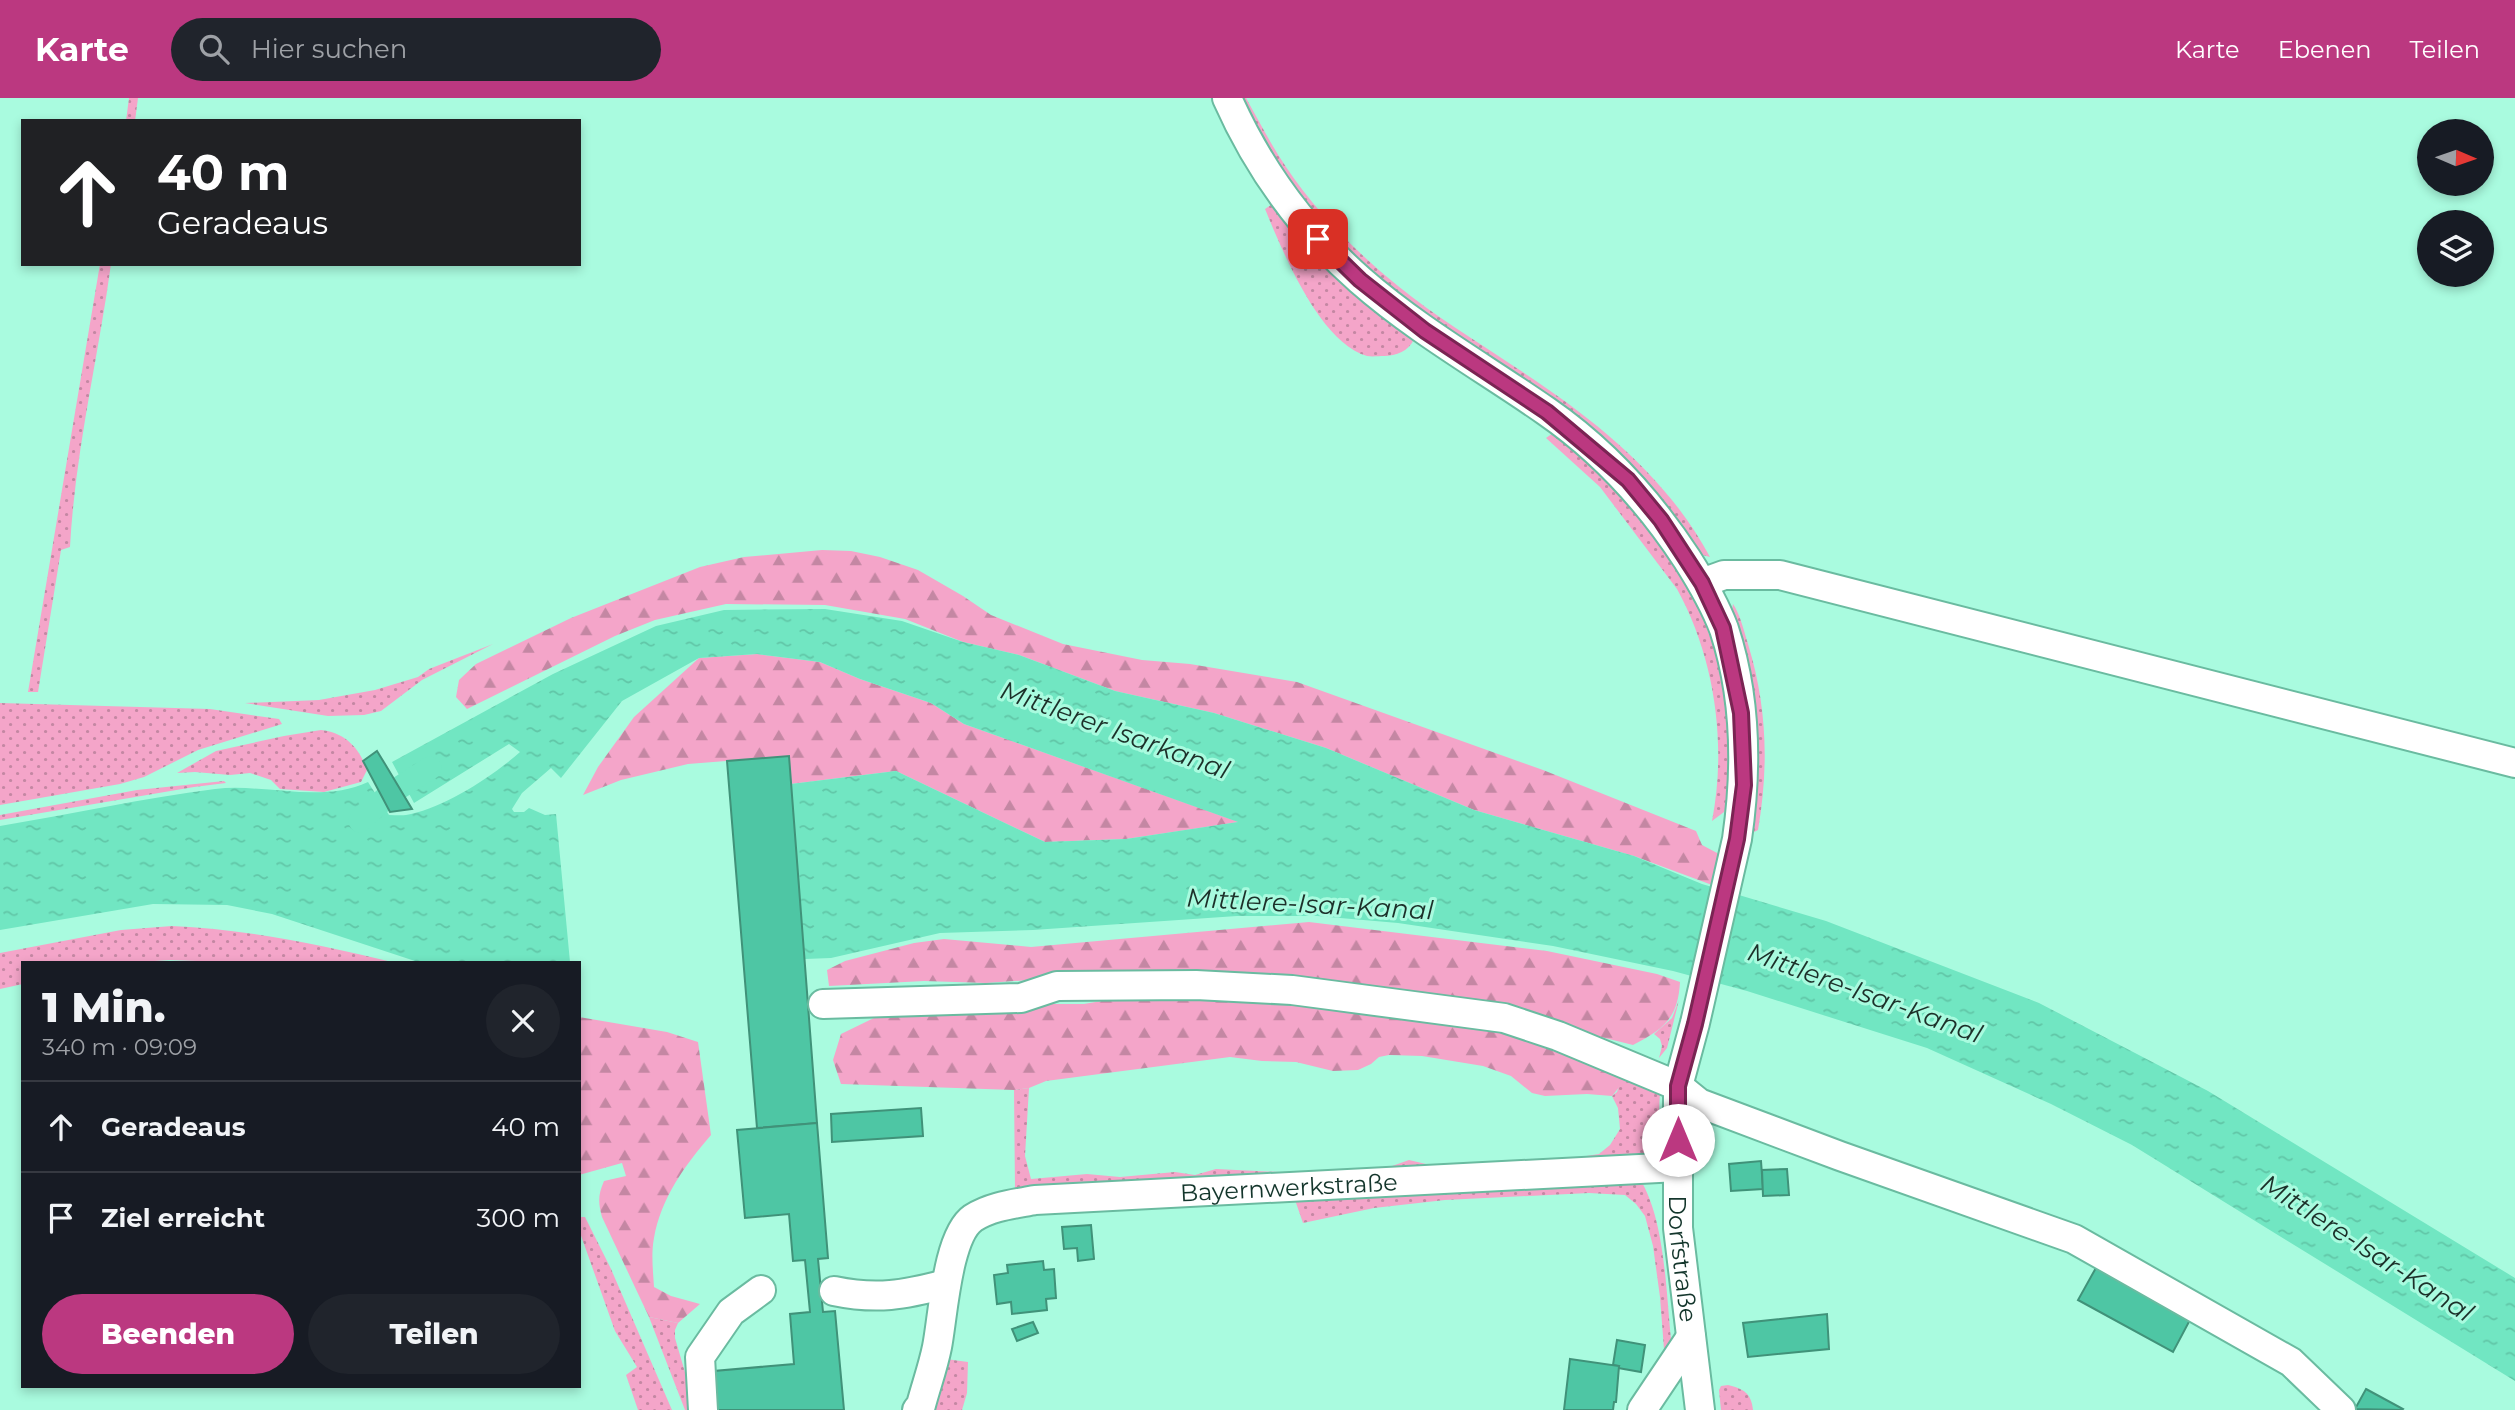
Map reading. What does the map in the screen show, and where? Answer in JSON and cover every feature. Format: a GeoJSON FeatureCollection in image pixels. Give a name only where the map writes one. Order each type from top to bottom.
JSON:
{"type":"FeatureCollection","features":[{"type":"Feature","properties":{"kind":"street","name":"Dorfstraße"},"geometry":{"type":"LineString","coordinates":[[1227,98],[1258,161],[1301,221],[1335,257],[1425,331],[1547,412],[1628,480],[1652,509],[1702,583],[1723,628],[1741,713],[1744,785],[1732,860],[1695,1024],[1678,1086],[1678,1228],[1700,1410]]}},
{"type":"Feature","properties":{"kind":"street"},"geometry":{"type":"LineString","coordinates":[[1702,583],[1724,575],[1780,575],[2515,763]]}},
{"type":"Feature","properties":{"kind":"street"},"geometry":{"type":"LineString","coordinates":[[823,1004],[1021,998],[1057,986],[1196,985],[1292,990],[1504,1018],[1558,1036],[1678,1086],[1699,1103],[2074,1239],[2291,1362],[2341,1410]]}},
{"type":"Feature","properties":{"kind":"street","name":"Bayernwerkstraße"},"geometry":{"type":"LineString","coordinates":[[917,1410],[921,1405],[937,1347],[946,1284],[956,1246],[971,1220],[998,1206],[1035,1200],[1678,1167]]}},
{"type":"Feature","properties":{"kind":"street"},"geometry":{"type":"LineString","coordinates":[[834,1291],[864,1297],[897,1295],[946,1284]]}},
{"type":"Feature","properties":{"kind":"street"},"geometry":{"type":"LineString","coordinates":[[703,1410],[700,1357],[731,1312],[761,1290]]}},
{"type":"Feature","properties":{"kind":"street"},"geometry":{"type":"LineString","coordinates":[[1642,1410],[1691,1337]]}},
{"type":"Feature","properties":{"kind":"green space"},"geometry":{"type":"Polygon","coordinates":[[[129,98],[138,98],[135,119],[126,119],[129,98]]]}},
{"type":"Feature","properties":{"kind":"green space"},"geometry":{"type":"Polygon","coordinates":[[[1237,98],[1246,98],[1298,184],[1352,245],[1412,297],[1544,386],[1599,427],[1649,474],[1672,500],[1710,557],[1699,554],[1353,258],[1303,203],[1237,98]]]}},
{"type":"Feature","properties":{"kind":"green space"},"geometry":{"type":"Polygon","coordinates":[[[1274,203],[1414,339],[1409,347],[1393,355],[1367,356],[1333,333],[1318,315],[1282,248],[1265,209],[1274,203]]]}},
{"type":"Feature","properties":{"kind":"green space"},"geometry":{"type":"Polygon","coordinates":[[[100,266],[111,266],[82,441],[70,547],[61,550],[38,692],[28,692],[100,266]]]}},
{"type":"Feature","properties":{"kind":"green space"},"geometry":{"type":"Polygon","coordinates":[[[1553,433],[1583,454],[1651,524],[1698,603],[1717,657],[1725,700],[1729,747],[1727,803],[1724,812],[1712,821],[1718,732],[1709,672],[1690,616],[1677,589],[1600,487],[1546,438],[1553,433]]]}},
{"type":"Feature","properties":{"kind":"green space"},"geometry":{"type":"Polygon","coordinates":[[[822,550],[851,551],[880,557],[918,570],[991,615],[1063,644],[1142,660],[1190,664],[1297,682],[1543,770],[1696,831],[1702,845],[1719,854],[1712,885],[1634,856],[1474,810],[1326,748],[1214,713],[1115,691],[1019,655],[963,642],[905,619],[825,605],[726,604],[655,620],[615,636],[467,709],[456,697],[459,680],[476,664],[571,618],[700,567],[744,557],[822,550]]]}},
{"type":"Feature","properties":{"kind":"green space"},"geometry":{"type":"Polygon","coordinates":[[[1733,604],[1742,623],[1754,667],[1762,713],[1764,783],[1758,830],[1754,832],[1752,828],[1757,795],[1757,760],[1731,616],[1733,604]]]}},
{"type":"Feature","properties":{"kind":"green space"},"geometry":{"type":"Polygon","coordinates":[[[493,644],[422,680],[381,711],[364,715],[328,716],[245,703],[319,700],[375,690],[418,677],[429,669],[493,644]]]}},
{"type":"Feature","properties":{"kind":"green space"},"geometry":{"type":"Polygon","coordinates":[[[757,654],[820,662],[931,703],[964,724],[1239,822],[1126,839],[1045,842],[896,771],[791,784],[788,756],[688,764],[621,780],[583,795],[598,767],[634,717],[699,658],[757,654]]]}},
{"type":"Feature","properties":{"kind":"green space"},"geometry":{"type":"Polygon","coordinates":[[[0,703],[210,709],[279,719],[282,724],[198,750],[144,777],[120,784],[0,805],[0,703]]]}},
{"type":"Feature","properties":{"kind":"green space"},"geometry":{"type":"Polygon","coordinates":[[[321,730],[337,734],[355,748],[367,770],[361,782],[324,792],[280,789],[271,780],[250,773],[177,773],[216,751],[321,730]]]}},
{"type":"Feature","properties":{"kind":"green space"},"geometry":{"type":"Polygon","coordinates":[[[224,781],[226,783],[0,820],[0,815],[137,790],[224,781]]]}},
{"type":"Feature","properties":{"kind":"green space"},"geometry":{"type":"Polygon","coordinates":[[[1309,922],[1547,951],[1657,974],[1680,982],[1679,994],[1672,1014],[1661,1028],[1633,1045],[1589,1034],[1060,978],[986,983],[924,981],[829,986],[827,970],[845,961],[914,943],[944,939],[1031,947],[1309,922]]]}},
{"type":"Feature","properties":{"kind":"green space"},"geometry":{"type":"Polygon","coordinates":[[[172,926],[228,930],[388,961],[21,961],[21,984],[0,989],[0,953],[121,930],[172,926]]]}},
{"type":"Feature","properties":{"kind":"green space"},"geometry":{"type":"Polygon","coordinates":[[[1191,991],[1483,1023],[1624,1072],[1621,1085],[1612,1096],[1545,1096],[1532,1093],[1511,1076],[1483,1066],[1422,1056],[1389,1055],[1379,1057],[1358,1070],[1333,1071],[1296,1062],[1230,1057],[1046,1081],[1029,1088],[1014,1090],[841,1084],[833,1060],[841,1034],[878,1016],[1034,1004],[1084,1004],[1136,995],[1191,991]]]}},
{"type":"Feature","properties":{"kind":"green space"},"geometry":{"type":"Polygon","coordinates":[[[1679,1000],[1667,1048],[1659,1058],[1662,1046],[1660,1039],[1654,1034],[1672,1018],[1679,1000]]]}},
{"type":"Feature","properties":{"kind":"green space"},"geometry":{"type":"Polygon","coordinates":[[[581,1017],[667,1032],[698,1042],[711,1135],[683,1170],[668,1196],[657,1223],[652,1262],[654,1287],[671,1296],[700,1304],[678,1323],[649,1317],[602,1217],[599,1199],[602,1186],[604,1181],[626,1176],[622,1163],[581,1174],[581,1017]]]}},
{"type":"Feature","properties":{"kind":"green space"},"geometry":{"type":"Polygon","coordinates":[[[1624,1072],[1660,1093],[1654,1140],[1644,1154],[1636,1159],[1015,1190],[1014,1090],[1029,1088],[1025,1156],[1031,1179],[1087,1174],[1120,1177],[1175,1172],[1195,1175],[1216,1169],[1301,1173],[1378,1171],[1409,1160],[1443,1168],[1549,1162],[1599,1154],[1610,1145],[1620,1129],[1618,1108],[1612,1096],[1617,1092],[1624,1072]]]}},
{"type":"Feature","properties":{"kind":"green space"},"geometry":{"type":"Polygon","coordinates":[[[1640,1179],[1655,1215],[1663,1256],[1671,1339],[1670,1345],[1664,1349],[1653,1246],[1645,1216],[1625,1195],[1589,1193],[1445,1200],[1374,1208],[1303,1223],[1294,1197],[1640,1179]]]}},
{"type":"Feature","properties":{"kind":"green space"},"geometry":{"type":"Polygon","coordinates":[[[581,1217],[585,1217],[611,1269],[672,1410],[638,1410],[626,1375],[637,1367],[615,1331],[581,1236],[581,1217]]]}},
{"type":"Feature","properties":{"kind":"green space"},"geometry":{"type":"Polygon","coordinates":[[[649,1317],[678,1323],[675,1338],[696,1410],[685,1410],[649,1317]]]}},
{"type":"Feature","properties":{"kind":"green space"},"geometry":{"type":"Polygon","coordinates":[[[946,1359],[968,1362],[967,1393],[962,1410],[928,1410],[946,1359]]]}},
{"type":"Feature","properties":{"kind":"green space"},"geometry":{"type":"Polygon","coordinates":[[[1728,1385],[1746,1393],[1753,1410],[1721,1410],[1719,1390],[1721,1386],[1728,1385]]]}},
{"type":"Feature","properties":{"kind":"water","name":"Mittlere-Isar-Kanal"},"geometry":{"type":"Polygon","coordinates":[[[825,609],[902,621],[963,642],[1019,655],[1115,691],[1214,713],[1326,748],[1474,810],[1634,856],[1702,884],[1826,921],[2039,1003],[2208,1091],[2515,1278],[2515,1381],[2132,1145],[2051,1104],[1927,1048],[1747,991],[1673,971],[1553,946],[1398,923],[1317,916],[1237,916],[1033,930],[940,933],[831,958],[805,959],[791,784],[896,771],[1045,842],[1126,839],[1238,822],[964,724],[931,703],[820,662],[757,654],[699,658],[622,701],[561,778],[551,768],[522,793],[512,809],[514,812],[524,812],[529,808],[545,815],[556,814],[570,961],[415,961],[272,914],[227,905],[153,904],[0,930],[0,826],[215,789],[331,792],[368,782],[389,815],[425,810],[469,789],[520,752],[509,744],[414,803],[392,762],[553,674],[656,626],[724,610],[825,609]]]}},
{"type":"Feature","properties":{"kind":"building"},"geometry":{"type":"Polygon","coordinates":[[[377,751],[412,809],[390,812],[363,761],[377,751]]]}},
{"type":"Feature","properties":{"kind":"building"},"geometry":{"type":"Polygon","coordinates":[[[789,756],[817,1123],[757,1128],[727,761],[789,756]]]}},
{"type":"Feature","properties":{"kind":"building"},"geometry":{"type":"Polygon","coordinates":[[[921,1108],[923,1136],[832,1142],[831,1114],[921,1108]]]}},
{"type":"Feature","properties":{"kind":"building"},"geometry":{"type":"Polygon","coordinates":[[[817,1123],[828,1258],[818,1259],[823,1312],[835,1311],[844,1410],[717,1410],[714,1371],[794,1364],[790,1314],[810,1312],[805,1260],[793,1261],[789,1214],[745,1218],[737,1130],[817,1123]]]}},
{"type":"Feature","properties":{"kind":"building"},"geometry":{"type":"Polygon","coordinates":[[[1761,1161],[1763,1189],[1731,1191],[1729,1164],[1761,1161]]]}},
{"type":"Feature","properties":{"kind":"building"},"geometry":{"type":"Polygon","coordinates":[[[1787,1169],[1789,1195],[1763,1196],[1762,1170],[1787,1169]]]}},
{"type":"Feature","properties":{"kind":"building"},"geometry":{"type":"Polygon","coordinates":[[[1091,1225],[1094,1259],[1078,1261],[1077,1248],[1064,1249],[1062,1227],[1091,1225]]]}},
{"type":"Feature","properties":{"kind":"building"},"geometry":{"type":"Polygon","coordinates":[[[1043,1261],[1044,1270],[1054,1269],[1056,1298],[1046,1299],[1047,1310],[1012,1314],[1011,1302],[997,1304],[994,1275],[1008,1273],[1007,1265],[1043,1261]]]}},
{"type":"Feature","properties":{"kind":"building"},"geometry":{"type":"Polygon","coordinates":[[[2097,1266],[2191,1318],[2173,1352],[2078,1300],[2097,1266]]]}},
{"type":"Feature","properties":{"kind":"building"},"geometry":{"type":"Polygon","coordinates":[[[1827,1314],[1829,1349],[1748,1357],[1743,1323],[1827,1314]]]}},
{"type":"Feature","properties":{"kind":"building"},"geometry":{"type":"Polygon","coordinates":[[[1033,1322],[1038,1333],[1017,1341],[1012,1329],[1033,1322]]]}},
{"type":"Feature","properties":{"kind":"building"},"geometry":{"type":"Polygon","coordinates":[[[1617,1340],[1645,1345],[1641,1372],[1613,1365],[1617,1340]]]}},
{"type":"Feature","properties":{"kind":"building"},"geometry":{"type":"Polygon","coordinates":[[[1570,1359],[1619,1366],[1613,1410],[1564,1410],[1570,1359]]]}},
{"type":"Feature","properties":{"kind":"building"},"geometry":{"type":"Polygon","coordinates":[[[2366,1389],[2403,1409],[2355,1409],[2366,1389]]]}},
{"type":"Feature","properties":{"kind":"waterway","name":"Mittlerer Isarkanal"},"geometry":{"type":"LineString","coordinates":[[360,821],[391,793],[430,768]]}},
{"type":"Feature","properties":{"kind":"route"},"geometry":{"type":"LineString","coordinates":[[1318,239],[1360,280],[1425,331],[1547,412],[1628,480],[1669,531],[1702,583],[1723,628],[1741,713],[1744,785],[1737,839],[1695,1024],[1678,1086],[1678,1140]]}}]}
